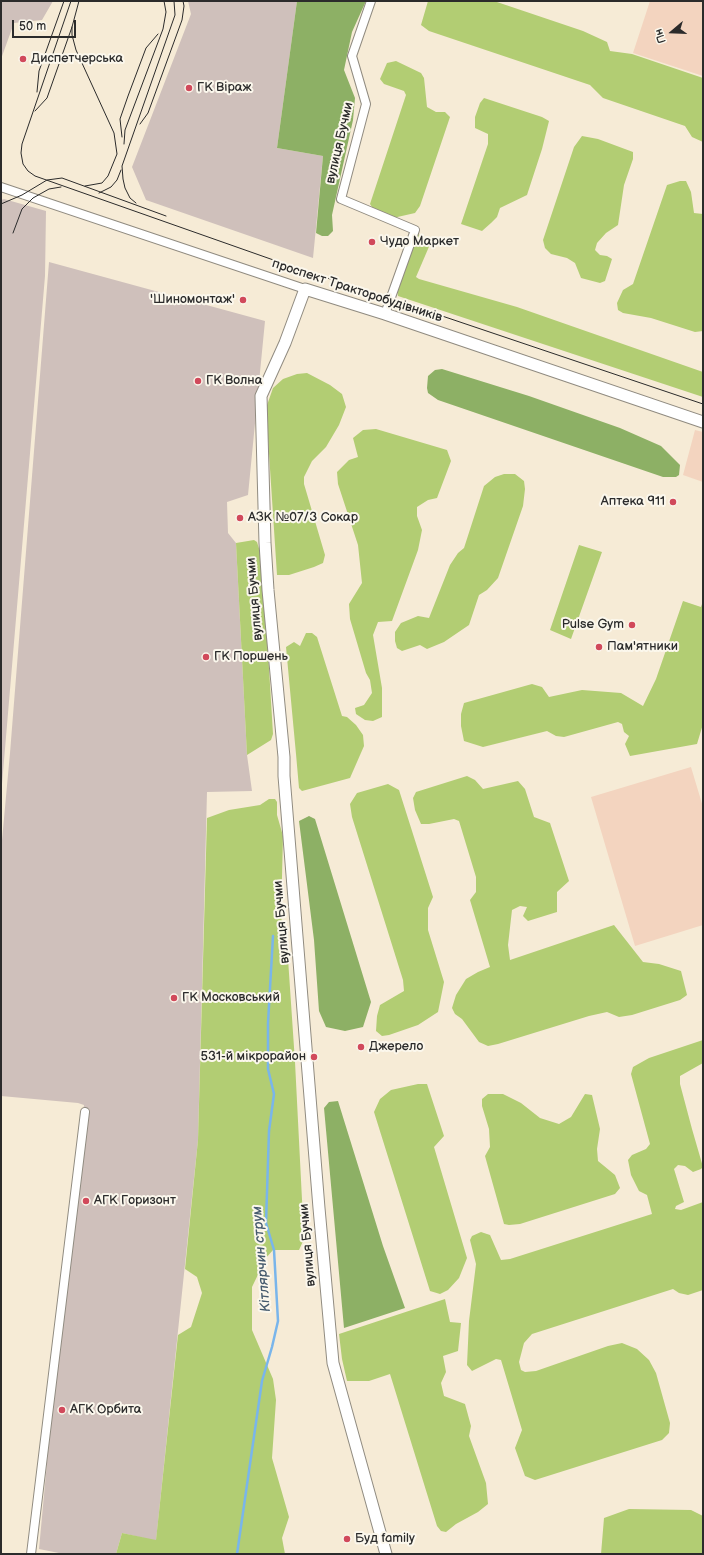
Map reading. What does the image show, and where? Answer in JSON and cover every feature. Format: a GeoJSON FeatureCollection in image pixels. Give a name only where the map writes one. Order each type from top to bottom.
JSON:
{"type":"FeatureCollection","features":[{"type":"Feature","properties":{"kind":"street","name":"вулиця Бучми"},"geometry":{"type":"LineString","coordinates":[[371,1],[352,56],[366,104],[341,198],[415,230],[384,314]]}},
{"type":"Feature","properties":{"kind":"street","name":"проспект Тракторобудівників"},"geometry":{"type":"LineString","coordinates":[[1,187],[703,422]]}},
{"type":"Feature","properties":{"kind":"street","name":"вулиця Бучми"},"geometry":{"type":"LineString","coordinates":[[305,289],[285,343],[261,396],[264,543],[284,756],[319,1208],[333,1363],[386,1554]]}},
{"type":"Feature","properties":{"kind":"street"},"geometry":{"type":"LineString","coordinates":[[32,1554],[85,1112]]}},
{"type":"Feature","properties":{"kind":"shaded area"},"geometry":{"type":"Polygon","coordinates":[[[1,1],[53,1],[42,20],[14,23],[1,59],[1,1]]]}},
{"type":"Feature","properties":{"kind":"shaded area"},"geometry":{"type":"Polygon","coordinates":[[[188,1],[297,1],[277,148],[323,156],[313,258],[146,200],[132,167],[191,14],[188,1]]]}},
{"type":"Feature","properties":{"kind":"shaded area"},"geometry":{"type":"Polygon","coordinates":[[[650,1],[703,1],[703,76],[633,53],[650,1]]]}},
{"type":"Feature","properties":{"kind":"shaded area"},"geometry":{"type":"Polygon","coordinates":[[[4,199],[46,211],[45,276],[1,796],[1,200],[4,199]]]}},
{"type":"Feature","properties":{"kind":"shaded area"},"geometry":{"type":"Polygon","coordinates":[[[49,262],[265,321],[248,495],[227,502],[228,533],[236,543],[247,755],[252,791],[207,792],[198,1140],[156,1541],[122,1533],[116,1554],[64,1554],[39,1549],[63,1290],[84,1105],[78,1103],[1,1096],[1,851],[49,262]]]}},
{"type":"Feature","properties":{"kind":"shaded area"},"geometry":{"type":"Polygon","coordinates":[[[695,430],[703,432],[703,482],[683,475],[695,430]]]}},
{"type":"Feature","properties":{"kind":"shaded area"},"geometry":{"type":"Polygon","coordinates":[[[691,767],[703,807],[703,925],[635,946],[591,797],[691,767]]]}},
{"type":"Feature","properties":{"kind":"green space"},"geometry":{"type":"Polygon","coordinates":[[[297,1],[366,1],[352,32],[344,70],[355,98],[353,120],[332,215],[333,231],[328,236],[322,236],[316,233],[323,156],[277,148],[297,1]]]}},
{"type":"Feature","properties":{"kind":"green space"},"geometry":{"type":"Polygon","coordinates":[[[428,1],[494,1],[583,31],[607,42],[610,51],[632,54],[703,78],[703,142],[692,137],[685,126],[603,98],[590,85],[429,31],[421,25],[428,1]]]}},
{"type":"Feature","properties":{"kind":"green space"},"geometry":{"type":"Polygon","coordinates":[[[396,61],[421,73],[424,78],[427,107],[436,112],[445,112],[450,117],[420,206],[415,213],[393,218],[374,210],[370,204],[406,95],[404,91],[384,84],[380,79],[387,63],[396,61]]]}},
{"type":"Feature","properties":{"kind":"green space"},"geometry":{"type":"Polygon","coordinates":[[[484,98],[542,117],[549,121],[542,149],[527,195],[500,208],[497,217],[482,231],[461,224],[488,144],[488,134],[475,128],[475,117],[480,103],[484,98]]]}},
{"type":"Feature","properties":{"kind":"green space"},"geometry":{"type":"Polygon","coordinates":[[[582,136],[598,139],[633,152],[633,159],[624,185],[618,225],[606,233],[597,243],[595,250],[600,255],[607,256],[612,259],[605,281],[600,283],[581,278],[575,263],[567,258],[551,254],[545,248],[543,240],[574,147],[582,136]]]}},
{"type":"Feature","properties":{"kind":"green space"},"geometry":{"type":"Polygon","coordinates":[[[680,181],[686,181],[691,192],[694,213],[703,214],[703,331],[695,332],[651,318],[623,313],[618,310],[617,303],[623,290],[633,284],[667,185],[680,181]]]}},
{"type":"Feature","properties":{"kind":"green space"},"geometry":{"type":"Polygon","coordinates":[[[418,234],[431,242],[416,277],[419,279],[517,307],[703,372],[703,397],[398,296],[397,290],[415,236],[418,234]]]}},
{"type":"Feature","properties":{"kind":"green space"},"geometry":{"type":"Polygon","coordinates":[[[442,369],[529,396],[620,428],[661,446],[680,465],[679,475],[676,477],[663,477],[438,400],[428,393],[428,376],[435,370],[442,369]]]}},
{"type":"Feature","properties":{"kind":"green space"},"geometry":{"type":"Polygon","coordinates":[[[307,373],[330,385],[342,394],[346,407],[339,425],[326,447],[312,461],[304,477],[304,484],[325,555],[323,563],[314,567],[289,575],[277,575],[266,408],[273,388],[283,379],[297,374],[307,373]]]}},
{"type":"Feature","properties":{"kind":"green space"},"geometry":{"type":"Polygon","coordinates":[[[376,429],[447,450],[451,461],[437,498],[428,500],[417,507],[417,516],[422,530],[418,550],[392,621],[378,622],[373,635],[382,688],[382,717],[373,721],[365,720],[356,714],[355,708],[364,705],[372,693],[370,680],[366,673],[350,619],[349,604],[362,583],[358,545],[338,484],[337,472],[349,460],[358,457],[353,438],[363,430],[376,429]]]}},
{"type":"Feature","properties":{"kind":"green space"},"geometry":{"type":"Polygon","coordinates":[[[504,474],[515,474],[524,481],[525,489],[523,506],[498,578],[487,590],[479,595],[469,625],[444,642],[427,649],[420,645],[402,651],[397,648],[395,632],[401,623],[418,616],[429,618],[450,565],[458,553],[464,548],[484,486],[495,477],[504,474]]]}},
{"type":"Feature","properties":{"kind":"green space"},"geometry":{"type":"Polygon","coordinates":[[[254,540],[257,542],[261,555],[273,734],[271,740],[247,755],[236,543],[254,540]]]}},
{"type":"Feature","properties":{"kind":"green space"},"geometry":{"type":"Polygon","coordinates":[[[579,545],[602,552],[571,639],[550,630],[579,545]]]}},
{"type":"Feature","properties":{"kind":"green space"},"geometry":{"type":"Polygon","coordinates":[[[683,601],[701,607],[703,601],[703,724],[697,744],[630,756],[625,744],[629,736],[624,732],[622,724],[618,722],[564,737],[556,736],[547,731],[483,747],[464,741],[461,726],[461,714],[464,703],[532,684],[542,687],[549,697],[582,690],[621,693],[643,706],[656,679],[683,601]]]}},
{"type":"Feature","properties":{"kind":"green space"},"geometry":{"type":"Polygon","coordinates":[[[306,633],[312,633],[317,637],[342,716],[347,717],[356,725],[363,735],[364,746],[350,778],[302,791],[299,788],[286,647],[294,642],[300,646],[306,633]]]}},
{"type":"Feature","properties":{"kind":"green space"},"geometry":{"type":"Polygon","coordinates":[[[467,776],[475,780],[483,789],[518,781],[525,789],[534,817],[550,823],[569,881],[557,892],[557,912],[528,921],[523,916],[527,907],[520,906],[512,910],[508,945],[510,960],[614,925],[643,962],[659,964],[681,971],[687,995],[680,1000],[632,1015],[619,1017],[607,1012],[589,1016],[498,1044],[488,1046],[479,1042],[462,1019],[455,1014],[452,1008],[456,995],[466,979],[490,967],[470,900],[476,892],[476,877],[459,821],[454,819],[421,824],[415,810],[413,798],[416,792],[467,776]]]}},
{"type":"Feature","properties":{"kind":"green space"},"geometry":{"type":"Polygon","coordinates":[[[388,784],[399,790],[433,897],[428,908],[428,930],[444,982],[438,1012],[418,1025],[382,1036],[376,1031],[377,1016],[380,1005],[404,991],[403,980],[352,817],[350,804],[357,793],[388,784]]]}},
{"type":"Feature","properties":{"kind":"green space"},"geometry":{"type":"Polygon","coordinates":[[[269,799],[275,799],[277,802],[277,815],[283,836],[281,917],[287,944],[304,1239],[299,1250],[273,1250],[266,1258],[252,1287],[252,1330],[273,1379],[276,1400],[272,1458],[289,1517],[282,1538],[285,1554],[116,1554],[122,1533],[156,1540],[178,1335],[191,1327],[202,1293],[197,1277],[185,1269],[198,1140],[207,818],[229,810],[260,805],[269,799]]]}},
{"type":"Feature","properties":{"kind":"green space"},"geometry":{"type":"Polygon","coordinates":[[[309,816],[315,819],[371,1002],[363,1027],[345,1031],[326,1027],[319,1011],[314,940],[299,821],[309,816]]]}},
{"type":"Feature","properties":{"kind":"green space"},"geometry":{"type":"Polygon","coordinates":[[[703,1040],[703,1063],[680,1076],[680,1084],[703,1167],[693,1172],[685,1166],[678,1165],[674,1169],[684,1202],[676,1206],[675,1209],[681,1210],[703,1202],[703,1290],[688,1295],[679,1293],[673,1289],[532,1334],[524,1343],[519,1362],[521,1370],[525,1372],[536,1371],[608,1346],[622,1343],[637,1349],[649,1360],[656,1373],[670,1423],[669,1433],[662,1440],[535,1480],[525,1476],[515,1448],[522,1430],[501,1360],[496,1359],[472,1371],[467,1365],[469,1321],[476,1264],[470,1240],[472,1236],[481,1232],[490,1235],[501,1260],[510,1259],[652,1214],[647,1195],[639,1191],[631,1175],[628,1160],[632,1155],[646,1149],[650,1144],[631,1074],[633,1067],[649,1058],[703,1040]]]}},
{"type":"Feature","properties":{"kind":"green space"},"geometry":{"type":"Polygon","coordinates":[[[418,1084],[427,1084],[444,1136],[434,1147],[467,1258],[459,1278],[448,1290],[440,1294],[430,1291],[374,1112],[380,1099],[391,1090],[418,1084]]]}},
{"type":"Feature","properties":{"kind":"green space"},"geometry":{"type":"Polygon","coordinates":[[[488,1094],[503,1094],[521,1103],[540,1118],[559,1124],[571,1117],[585,1094],[592,1095],[600,1129],[597,1149],[598,1161],[615,1175],[620,1188],[615,1194],[520,1224],[504,1224],[485,1156],[490,1147],[489,1129],[482,1106],[482,1099],[488,1094]]]}},
{"type":"Feature","properties":{"kind":"green space"},"geometry":{"type":"Polygon","coordinates":[[[338,1101],[383,1246],[405,1308],[344,1328],[324,1108],[329,1102],[338,1101]]]}},
{"type":"Feature","properties":{"kind":"green space"},"geometry":{"type":"Polygon","coordinates":[[[445,1299],[450,1322],[461,1323],[458,1351],[443,1356],[446,1372],[441,1383],[444,1396],[465,1404],[471,1426],[469,1436],[486,1483],[488,1504],[446,1532],[441,1531],[437,1526],[390,1374],[369,1381],[347,1381],[342,1359],[339,1334],[445,1299]]]}},
{"type":"Feature","properties":{"kind":"green space"},"geometry":{"type":"Polygon","coordinates":[[[629,1509],[691,1510],[703,1516],[703,1554],[601,1554],[604,1518],[629,1509]]]}},
{"type":"Feature","properties":{"kind":"waterway","name":"Кітлярчин струм"},"geometry":{"type":"LineString","coordinates":[[237,1554],[262,1381],[278,1321],[274,1250],[266,1223],[269,1131],[274,1094],[268,1069],[268,1023],[273,936]]}},
{"type":"Feature","properties":{"kind":"tram line"},"geometry":{"type":"LineString","coordinates":[[37,92],[39,71],[64,1]]}},
{"type":"Feature","properties":{"kind":"tram line"},"geometry":{"type":"LineString","coordinates":[[71,1],[22,144],[21,153],[23,164],[28,171],[35,176],[299,269],[703,404]]}},
{"type":"Feature","properties":{"kind":"tram line"},"geometry":{"type":"LineString","coordinates":[[35,111],[47,98],[72,27],[79,1]]}},
{"type":"Feature","properties":{"kind":"tram line"},"geometry":{"type":"LineString","coordinates":[[124,144],[125,130],[163,29],[166,12],[164,1]]}},
{"type":"Feature","properties":{"kind":"tram line"},"geometry":{"type":"LineString","coordinates":[[136,203],[130,198],[125,188],[122,166],[175,15],[174,1]]}},
{"type":"Feature","properties":{"kind":"tram line"},"geometry":{"type":"LineString","coordinates":[[140,124],[148,113],[182,20],[184,6],[183,1]]}},
{"type":"Feature","properties":{"kind":"tram line"},"geometry":{"type":"LineString","coordinates":[[72,27],[72,35],[76,50],[114,133],[117,154],[108,176],[102,183],[85,186]]}},
{"type":"Feature","properties":{"kind":"tram line"},"geometry":{"type":"LineString","coordinates":[[122,137],[120,119],[128,96],[146,48],[158,34]]}},
{"type":"Feature","properties":{"kind":"tram line"},"geometry":{"type":"LineString","coordinates":[[99,193],[111,187],[117,180],[121,170]]}},
{"type":"Feature","properties":{"kind":"tram line"},"geometry":{"type":"LineString","coordinates":[[1,204],[22,195],[47,180],[62,178],[166,216]]}},
{"type":"Feature","properties":{"kind":"tram line"},"geometry":{"type":"LineString","coordinates":[[13,233],[22,209],[33,198],[49,189],[61,187]]}},
{"type":"Feature","properties":{"kind":"place","name":"Диспетчерська"},"geometry":{"type":"Point","coordinates":[23,59]}},
{"type":"Feature","properties":{"kind":"place","name":"ГК Віраж"},"geometry":{"type":"Point","coordinates":[189,88]}},
{"type":"Feature","properties":{"kind":"place","name":"Чудо Маркет"},"geometry":{"type":"Point","coordinates":[372,242]}},
{"type":"Feature","properties":{"kind":"place","name":"'Шиномонтаж'"},"geometry":{"type":"Point","coordinates":[243,300]}},
{"type":"Feature","properties":{"kind":"place","name":"ГК Волна"},"geometry":{"type":"Point","coordinates":[198,381]}},
{"type":"Feature","properties":{"kind":"place","name":"Аптека 911"},"geometry":{"type":"Point","coordinates":[673,502]}},
{"type":"Feature","properties":{"kind":"place","name":"АЗК №07/3 Сокар"},"geometry":{"type":"Point","coordinates":[240,518]}},
{"type":"Feature","properties":{"kind":"place","name":"Pulse Gym"},"geometry":{"type":"Point","coordinates":[632,625]}},
{"type":"Feature","properties":{"kind":"place","name":"Пам'ятники"},"geometry":{"type":"Point","coordinates":[599,647]}},
{"type":"Feature","properties":{"kind":"place","name":"ГК Поршень"},"geometry":{"type":"Point","coordinates":[206,657]}},
{"type":"Feature","properties":{"kind":"place","name":"ГК Московський"},"geometry":{"type":"Point","coordinates":[174,998]}},
{"type":"Feature","properties":{"kind":"place","name":"Джерело"},"geometry":{"type":"Point","coordinates":[361,1047]}},
{"type":"Feature","properties":{"kind":"place","name":"531-й мікрорайон"},"geometry":{"type":"Point","coordinates":[314,1057]}},
{"type":"Feature","properties":{"kind":"place","name":"АГК Горизонт"},"geometry":{"type":"Point","coordinates":[86,1201]}},
{"type":"Feature","properties":{"kind":"place","name":"АГК Орбита"},"geometry":{"type":"Point","coordinates":[62,1410]}},
{"type":"Feature","properties":{"kind":"place","name":"Буд family"},"geometry":{"type":"Point","coordinates":[347,1539]}}]}
